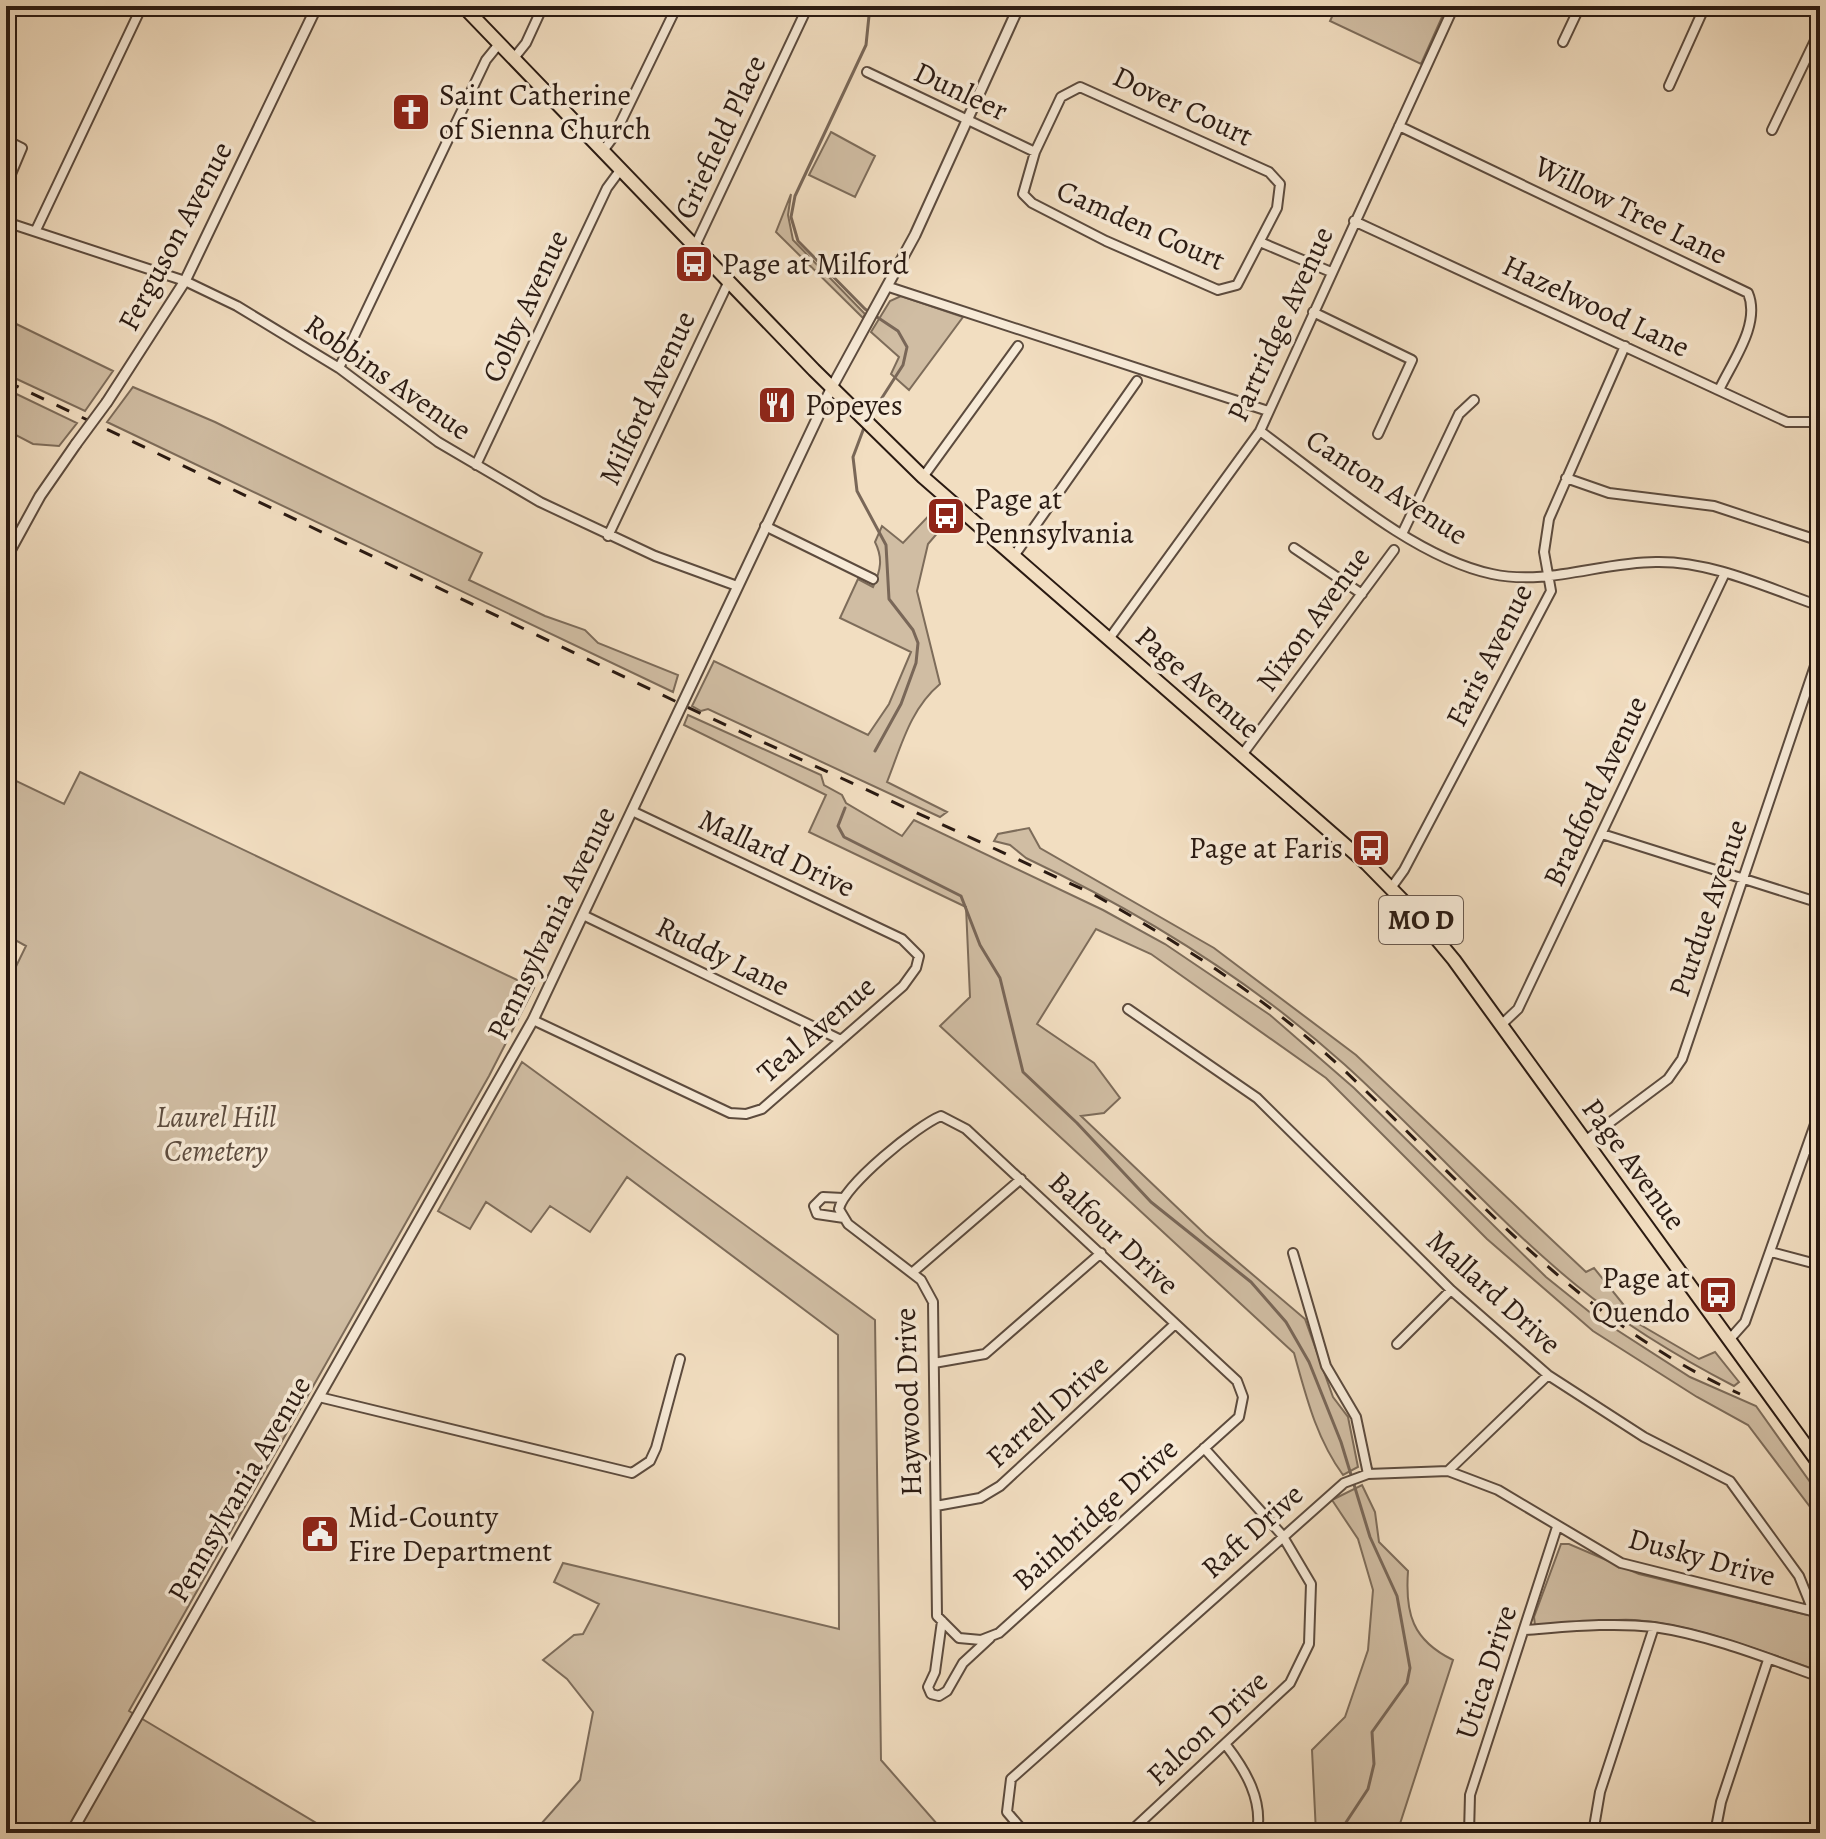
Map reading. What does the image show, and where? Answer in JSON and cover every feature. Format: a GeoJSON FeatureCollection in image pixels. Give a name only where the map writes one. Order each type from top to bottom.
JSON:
{"type":"FeatureCollection","features":[{"type":"Feature","properties":{"kind":"main road","name":"Page Avenue"},"geometry":{"type":"LineString","coordinates":[[463,6],[923,477],[1391,888],[1441,944],[1820,1465]]}},
{"type":"Feature","properties":{"kind":"street"},"geometry":{"type":"LineString","coordinates":[[36,230],[142,6]]}},
{"type":"Feature","properties":{"kind":"street","name":"Ferguson Avenue"},"geometry":{"type":"LineString","coordinates":[[6,558],[40,496],[107,402],[185,281],[317,6]]}},
{"type":"Feature","properties":{"kind":"street"},"geometry":{"type":"LineString","coordinates":[[514,58],[526,43],[543,6]]}},
{"type":"Feature","properties":{"kind":"street"},"geometry":{"type":"LineString","coordinates":[[603,151],[614,136],[677,6]]}},
{"type":"Feature","properties":{"kind":"street","name":"Griefield Place"},"geometry":{"type":"LineString","coordinates":[[695,246],[808,6]]}},
{"type":"Feature","properties":{"kind":"street","name":"Partridge Avenue"},"geometry":{"type":"LineString","coordinates":[[1109,639],[1260,431],[1454,6]]}},
{"type":"Feature","properties":{"kind":"street"},"geometry":{"type":"LineString","coordinates":[[1563,42],[1580,6]]}},
{"type":"Feature","properties":{"kind":"street"},"geometry":{"type":"LineString","coordinates":[[1669,86],[1705,6]]}},
{"type":"Feature","properties":{"kind":"street","name":"Pennsylvania Avenue"},"geometry":{"type":"LineString","coordinates":[[71,1833],[533,1020],[832,387],[889,287],[1016,7]]}},
{"type":"Feature","properties":{"kind":"street"},"geometry":{"type":"LineString","coordinates":[[1772,130],[1820,30]]}},
{"type":"Feature","properties":{"kind":"street"},"geometry":{"type":"LineString","coordinates":[[339,368],[486,60],[499,44]]}},
{"type":"Feature","properties":{"kind":"street","name":"Dunleer"},"geometry":{"type":"LineString","coordinates":[[867,72],[1035,152]]}},
{"type":"Feature","properties":{"kind":"street","name":"Dover Court"},"geometry":{"type":"LineString","coordinates":[[1035,152],[1061,97],[1069,90],[1087,88],[1269,172],[1280,184],[1281,190],[1277,208],[1260,242]]}},
{"type":"Feature","properties":{"kind":"street","name":"Willow Tree Lane"},"geometry":{"type":"LineString","coordinates":[[1399,126],[1748,293],[1752,303],[1750,325],[1719,390]]}},
{"type":"Feature","properties":{"kind":"street"},"geometry":{"type":"LineString","coordinates":[[6,140],[22,148],[6,186]]}},
{"type":"Feature","properties":{"kind":"street","name":"Camden Court"},"geometry":{"type":"LineString","coordinates":[[1035,152],[1022,190],[1032,203],[1206,285],[1229,290],[1237,285],[1260,242]]}},
{"type":"Feature","properties":{"kind":"street","name":"Colby Avenue"},"geometry":{"type":"LineString","coordinates":[[476,465],[607,188],[621,169]]}},
{"type":"Feature","properties":{"kind":"street","name":"Hazelwood Lane"},"geometry":{"type":"LineString","coordinates":[[1354,221],[1787,422],[1820,422]]}},
{"type":"Feature","properties":{"kind":"street","name":"Robbins Avenue"},"geometry":{"type":"LineString","coordinates":[[6,222],[185,281],[237,306],[339,368],[410,423],[476,465],[608,536],[737,586]]}},
{"type":"Feature","properties":{"kind":"street"},"geometry":{"type":"LineString","coordinates":[[1260,242],[1331,272]]}},
{"type":"Feature","properties":{"kind":"street","name":"Milford Avenue"},"geometry":{"type":"LineString","coordinates":[[608,536],[729,281]]}},
{"type":"Feature","properties":{"kind":"street"},"geometry":{"type":"LineString","coordinates":[[889,287],[1268,411]]}},
{"type":"Feature","properties":{"kind":"street"},"geometry":{"type":"LineString","coordinates":[[1313,312],[1412,360],[1378,434]]}},
{"type":"Feature","properties":{"kind":"street"},"geometry":{"type":"LineString","coordinates":[[923,477],[1018,346]]}},
{"type":"Feature","properties":{"kind":"street","name":"Faris Avenue"},"geometry":{"type":"LineString","coordinates":[[1391,888],[1404,870],[1551,591],[1544,541],[1552,507],[1625,346]]}},
{"type":"Feature","properties":{"kind":"street"},"geometry":{"type":"LineString","coordinates":[[1014,556],[1137,381]]}},
{"type":"Feature","properties":{"kind":"street","name":"Nixon Avenue"},"geometry":{"type":"LineString","coordinates":[[1402,534],[1459,414],[1474,400]]}},
{"type":"Feature","properties":{"kind":"street","name":"Canton Avenue"},"geometry":{"type":"LineString","coordinates":[[1260,431],[1402,534],[1442,558],[1469,568],[1512,577],[1550,577],[1652,561],[1688,564],[1725,573],[1820,606]]}},
{"type":"Feature","properties":{"kind":"street"},"geometry":{"type":"LineString","coordinates":[[1566,478],[1609,493],[1714,506],[1820,541]]}},
{"type":"Feature","properties":{"kind":"street"},"geometry":{"type":"LineString","coordinates":[[765,526],[873,579]]}},
{"type":"Feature","properties":{"kind":"street"},"geometry":{"type":"LineString","coordinates":[[1294,548],[1362,594]]}},
{"type":"Feature","properties":{"kind":"street","name":"Nixon Avenue"},"geometry":{"type":"LineString","coordinates":[[1242,755],[1394,550]]}},
{"type":"Feature","properties":{"kind":"street","name":"Bradford Avenue"},"geometry":{"type":"LineString","coordinates":[[1501,1025],[1518,1009],[1725,573]]}},
{"type":"Feature","properties":{"kind":"street","name":"Purdue Avenue"},"geometry":{"type":"LineString","coordinates":[[1585,1141],[1668,1079],[1678,1067],[1820,651]]}},
{"type":"Feature","properties":{"kind":"street","name":"Mallard Drive"},"geometry":{"type":"LineString","coordinates":[[632,811],[902,939]]}},
{"type":"Feature","properties":{"kind":"street"},"geometry":{"type":"LineString","coordinates":[[1602,834],[1820,903]]}},
{"type":"Feature","properties":{"kind":"street","name":"Ruddy Lane"},"geometry":{"type":"LineString","coordinates":[[583,915],[841,1040]]}},
{"type":"Feature","properties":{"kind":"street","name":"Teal Avenue"},"geometry":{"type":"LineString","coordinates":[[533,1020],[730,1113],[746,1114],[762,1109],[903,986],[916,968],[919,956],[902,939]]}},
{"type":"Feature","properties":{"kind":"street","name":"Mallard Drive"},"geometry":{"type":"LineString","coordinates":[[1128,1009],[1257,1098],[1451,1290],[1548,1375],[1644,1437],[1730,1481],[1799,1576],[1817,1613]]}},
{"type":"Feature","properties":{"kind":"street"},"geometry":{"type":"LineString","coordinates":[[1729,1340],[1745,1322],[1820,1110]]}},
{"type":"Feature","properties":{"kind":"street","name":"Balfour Drive"},"geometry":{"type":"LineString","coordinates":[[843,1198],[925,1122],[941,1116],[966,1129],[1101,1253],[1237,1381],[1243,1397]]}},
{"type":"Feature","properties":{"kind":"street"},"geometry":{"type":"LineString","coordinates":[[1807,1149],[1820,1153]]}},
{"type":"Feature","properties":{"kind":"street"},"geometry":{"type":"LineString","coordinates":[[913,1272],[1021,1179]]}},
{"type":"Feature","properties":{"kind":"street","name":"Haywood Drive"},"geometry":{"type":"LineString","coordinates":[[844,1218],[825,1218],[817,1214],[814,1206],[823,1197],[843,1198],[839,1209],[844,1218],[913,1272],[933,1302],[937,1616],[942,1621],[938,1658],[928,1687],[931,1694],[939,1696],[947,1691],[956,1671],[992,1635]]}},
{"type":"Feature","properties":{"kind":"street"},"geometry":{"type":"LineString","coordinates":[[1771,1252],[1820,1265]]}},
{"type":"Feature","properties":{"kind":"street"},"geometry":{"type":"LineString","coordinates":[[934,1363],[985,1354],[1101,1253]]}},
{"type":"Feature","properties":{"kind":"street"},"geometry":{"type":"LineString","coordinates":[[1293,1253],[1326,1366],[1356,1417],[1363,1475]]}},
{"type":"Feature","properties":{"kind":"street"},"geometry":{"type":"LineString","coordinates":[[1397,1344],[1451,1290]]}},
{"type":"Feature","properties":{"kind":"street","name":"Farrell Drive"},"geometry":{"type":"LineString","coordinates":[[936,1506],[980,1498],[1000,1486],[1175,1324]]}},
{"type":"Feature","properties":{"kind":"street"},"geometry":{"type":"LineString","coordinates":[[319,1397],[632,1473],[650,1461],[656,1448],[680,1359]]}},
{"type":"Feature","properties":{"kind":"street"},"geometry":{"type":"LineString","coordinates":[[1448,1471],[1548,1375]]}},
{"type":"Feature","properties":{"kind":"street","name":"Bainbridge Drive"},"geometry":{"type":"LineString","coordinates":[[992,1635],[999,1633],[1239,1417],[1243,1397]]}},
{"type":"Feature","properties":{"kind":"street","name":"Falcon Drive"},"geometry":{"type":"LineString","coordinates":[[1129,1833],[1290,1683],[1309,1644],[1311,1584],[1282,1535],[1204,1448]]}},
{"type":"Feature","properties":{"kind":"street","name":"Raft Drive"},"geometry":{"type":"LineString","coordinates":[[1025,1833],[1007,1812],[1011,1779],[1282,1535],[1344,1483],[1363,1475],[1448,1471]]}},
{"type":"Feature","properties":{"kind":"street","name":"Dusky Drive"},"geometry":{"type":"LineString","coordinates":[[1448,1471],[1498,1490],[1621,1563],[1817,1613]]}},
{"type":"Feature","properties":{"kind":"street","name":"Utica Drive"},"geometry":{"type":"LineString","coordinates":[[1469,1833],[1470,1795],[1557,1527]]}},
{"type":"Feature","properties":{"kind":"street"},"geometry":{"type":"LineString","coordinates":[[942,1621],[959,1638],[981,1640],[992,1635]]}},
{"type":"Feature","properties":{"kind":"street"},"geometry":{"type":"LineString","coordinates":[[1525,1630],[1576,1626],[1654,1627],[1680,1632],[1820,1677]]}},
{"type":"Feature","properties":{"kind":"street"},"geometry":{"type":"LineString","coordinates":[[1593,1833],[1600,1792],[1654,1627]]}},
{"type":"Feature","properties":{"kind":"street"},"geometry":{"type":"LineString","coordinates":[[1715,1833],[1721,1802],[1768,1660]]}},
{"type":"Feature","properties":{"kind":"street"},"geometry":{"type":"LineString","coordinates":[[1226,1745],[1246,1771],[1260,1817],[1257,1833]]}},
{"type":"Feature","properties":{"kind":"green space"},"geometry":{"type":"Polygon","coordinates":[[[1337,6],[1447,6],[1421,64],[1330,21],[1337,6]]]}},
{"type":"Feature","properties":{"kind":"green space"},"geometry":{"type":"Polygon","coordinates":[[[831,132],[875,156],[855,197],[809,175],[831,132]]]}},
{"type":"Feature","properties":{"kind":"green space"},"geometry":{"type":"Polygon","coordinates":[[[791,194],[788,215],[793,240],[865,314],[863,318],[776,232],[791,194]]]}},
{"type":"Feature","properties":{"kind":"green space"},"geometry":{"type":"Polygon","coordinates":[[[901,296],[963,317],[909,390],[891,374],[899,357],[871,332],[890,301],[901,296]]]}},
{"type":"Feature","properties":{"kind":"green space"},"geometry":{"type":"Polygon","coordinates":[[[6,319],[113,371],[85,411],[6,374],[6,319]]]}},
{"type":"Feature","properties":{"kind":"green space"},"geometry":{"type":"Polygon","coordinates":[[[133,387],[215,422],[482,553],[469,580],[545,616],[585,630],[598,643],[678,675],[673,692],[107,422],[133,387]]]}},
{"type":"Feature","properties":{"kind":"green space"},"geometry":{"type":"Polygon","coordinates":[[[6,389],[77,423],[59,446],[33,444],[6,430],[6,389]]]}},
{"type":"Feature","properties":{"kind":"green space"},"geometry":{"type":"Polygon","coordinates":[[[938,506],[952,516],[928,544],[917,591],[940,684],[914,717],[887,782],[947,812],[940,817],[708,709],[701,711],[692,706],[714,661],[868,735],[889,704],[911,652],[840,618],[858,579],[873,587],[880,564],[875,542],[882,526],[903,543],[938,506]]]}},
{"type":"Feature","properties":{"kind":"green space"},"geometry":{"type":"Polygon","coordinates":[[[688,715],[821,775],[824,785],[842,795],[846,803],[902,836],[914,820],[1103,910],[1165,944],[1270,1015],[1354,1088],[1546,1277],[1592,1314],[1690,1377],[1756,1406],[1820,1496],[1820,1520],[1748,1425],[1697,1397],[1593,1331],[1487,1239],[1326,1078],[1151,954],[1096,929],[1037,1024],[1094,1063],[1120,1098],[1104,1113],[1081,1116],[1206,1235],[1305,1319],[1333,1397],[1348,1417],[1358,1467],[1343,1475],[1319,1431],[1294,1353],[940,1026],[970,997],[966,907],[809,832],[826,795],[684,725],[688,715]]]}},
{"type":"Feature","properties":{"kind":"green space","name":"Laurel Hill Cemetery"},"geometry":{"type":"Polygon","coordinates":[[[80,772],[534,988],[489,1076],[129,1711],[333,1833],[6,1833],[6,987],[26,946],[6,935],[6,776],[64,804],[80,772]]]}},
{"type":"Feature","properties":{"kind":"green space"},"geometry":{"type":"Polygon","coordinates":[[[1029,828],[1040,848],[1214,948],[1356,1055],[1586,1272],[1594,1268],[1639,1324],[1699,1359],[1715,1352],[1739,1382],[1734,1386],[1672,1352],[1613,1314],[1576,1285],[1516,1232],[1344,1064],[1270,1003],[1152,925],[1026,858],[1010,845],[994,841],[998,834],[1029,828]]]}},
{"type":"Feature","properties":{"kind":"green space"},"geometry":{"type":"Polygon","coordinates":[[[522,1062],[875,1320],[881,1760],[945,1833],[533,1833],[580,1780],[593,1712],[567,1679],[543,1660],[574,1635],[583,1634],[599,1604],[554,1582],[563,1563],[839,1629],[838,1335],[627,1177],[590,1232],[550,1206],[531,1232],[486,1202],[470,1229],[438,1211],[522,1062]]]}},
{"type":"Feature","properties":{"kind":"green space"},"geometry":{"type":"Polygon","coordinates":[[[1362,1485],[1375,1512],[1379,1542],[1408,1571],[1408,1600],[1414,1624],[1428,1644],[1453,1660],[1397,1833],[1316,1833],[1312,1750],[1345,1717],[1368,1650],[1373,1590],[1358,1539],[1332,1500],[1362,1485]]]}},
{"type":"Feature","properties":{"kind":"green space"},"geometry":{"type":"Polygon","coordinates":[[[1561,1544],[1569,1544],[1639,1574],[1820,1618],[1820,1671],[1728,1640],[1658,1623],[1622,1620],[1535,1625],[1534,1617],[1561,1544]]]}},
{"type":"Feature","properties":{"kind":"waterway"},"geometry":{"type":"LineString","coordinates":[[869,418],[903,365],[907,347],[898,331],[865,309],[798,241],[791,217],[795,196],[866,45],[870,6]]}},
{"type":"Feature","properties":{"kind":"waterway"},"geometry":{"type":"LineString","coordinates":[[865,425],[853,457],[857,491],[886,545],[889,599],[913,630],[918,643],[916,663],[901,704],[875,751]]}},
{"type":"Feature","properties":{"kind":"waterway"},"geometry":{"type":"LineString","coordinates":[[845,808],[838,826],[844,837],[961,896],[980,945],[1000,978],[1023,1072],[1077,1123],[1151,1202],[1251,1282],[1286,1322],[1309,1362],[1341,1442],[1370,1537],[1397,1596],[1410,1668],[1407,1683],[1372,1732],[1374,1764],[1368,1789],[1339,1833]]}},
{"type":"Feature","properties":{"kind":"railway"},"geometry":{"type":"LineString","coordinates":[[6,381],[702,714],[1093,894],[1127,913],[1256,997],[1316,1045],[1482,1206],[1577,1291],[1628,1330],[1682,1365],[1740,1394]]}},
{"type":"Feature","properties":{"kind":"place","name":"Saint Catherine of Sienna Church"},"geometry":{"type":"Point","coordinates":[411,112]}},
{"type":"Feature","properties":{"kind":"place","name":"Page at Milford"},"geometry":{"type":"Point","coordinates":[694,264]}},
{"type":"Feature","properties":{"kind":"place","name":"Popeyes"},"geometry":{"type":"Point","coordinates":[777,405]}},
{"type":"Feature","properties":{"kind":"place","name":"Page at Pennsylvania"},"geometry":{"type":"Point","coordinates":[946,516]}},
{"type":"Feature","properties":{"kind":"place","name":"Page at Faris"},"geometry":{"type":"Point","coordinates":[1371,848]}},
{"type":"Feature","properties":{"kind":"place","name":"Page at Quendo"},"geometry":{"type":"Point","coordinates":[1718,1295]}},
{"type":"Feature","properties":{"kind":"place","name":"Mid-County Fire Department"},"geometry":{"type":"Point","coordinates":[320,1534]}}]}
